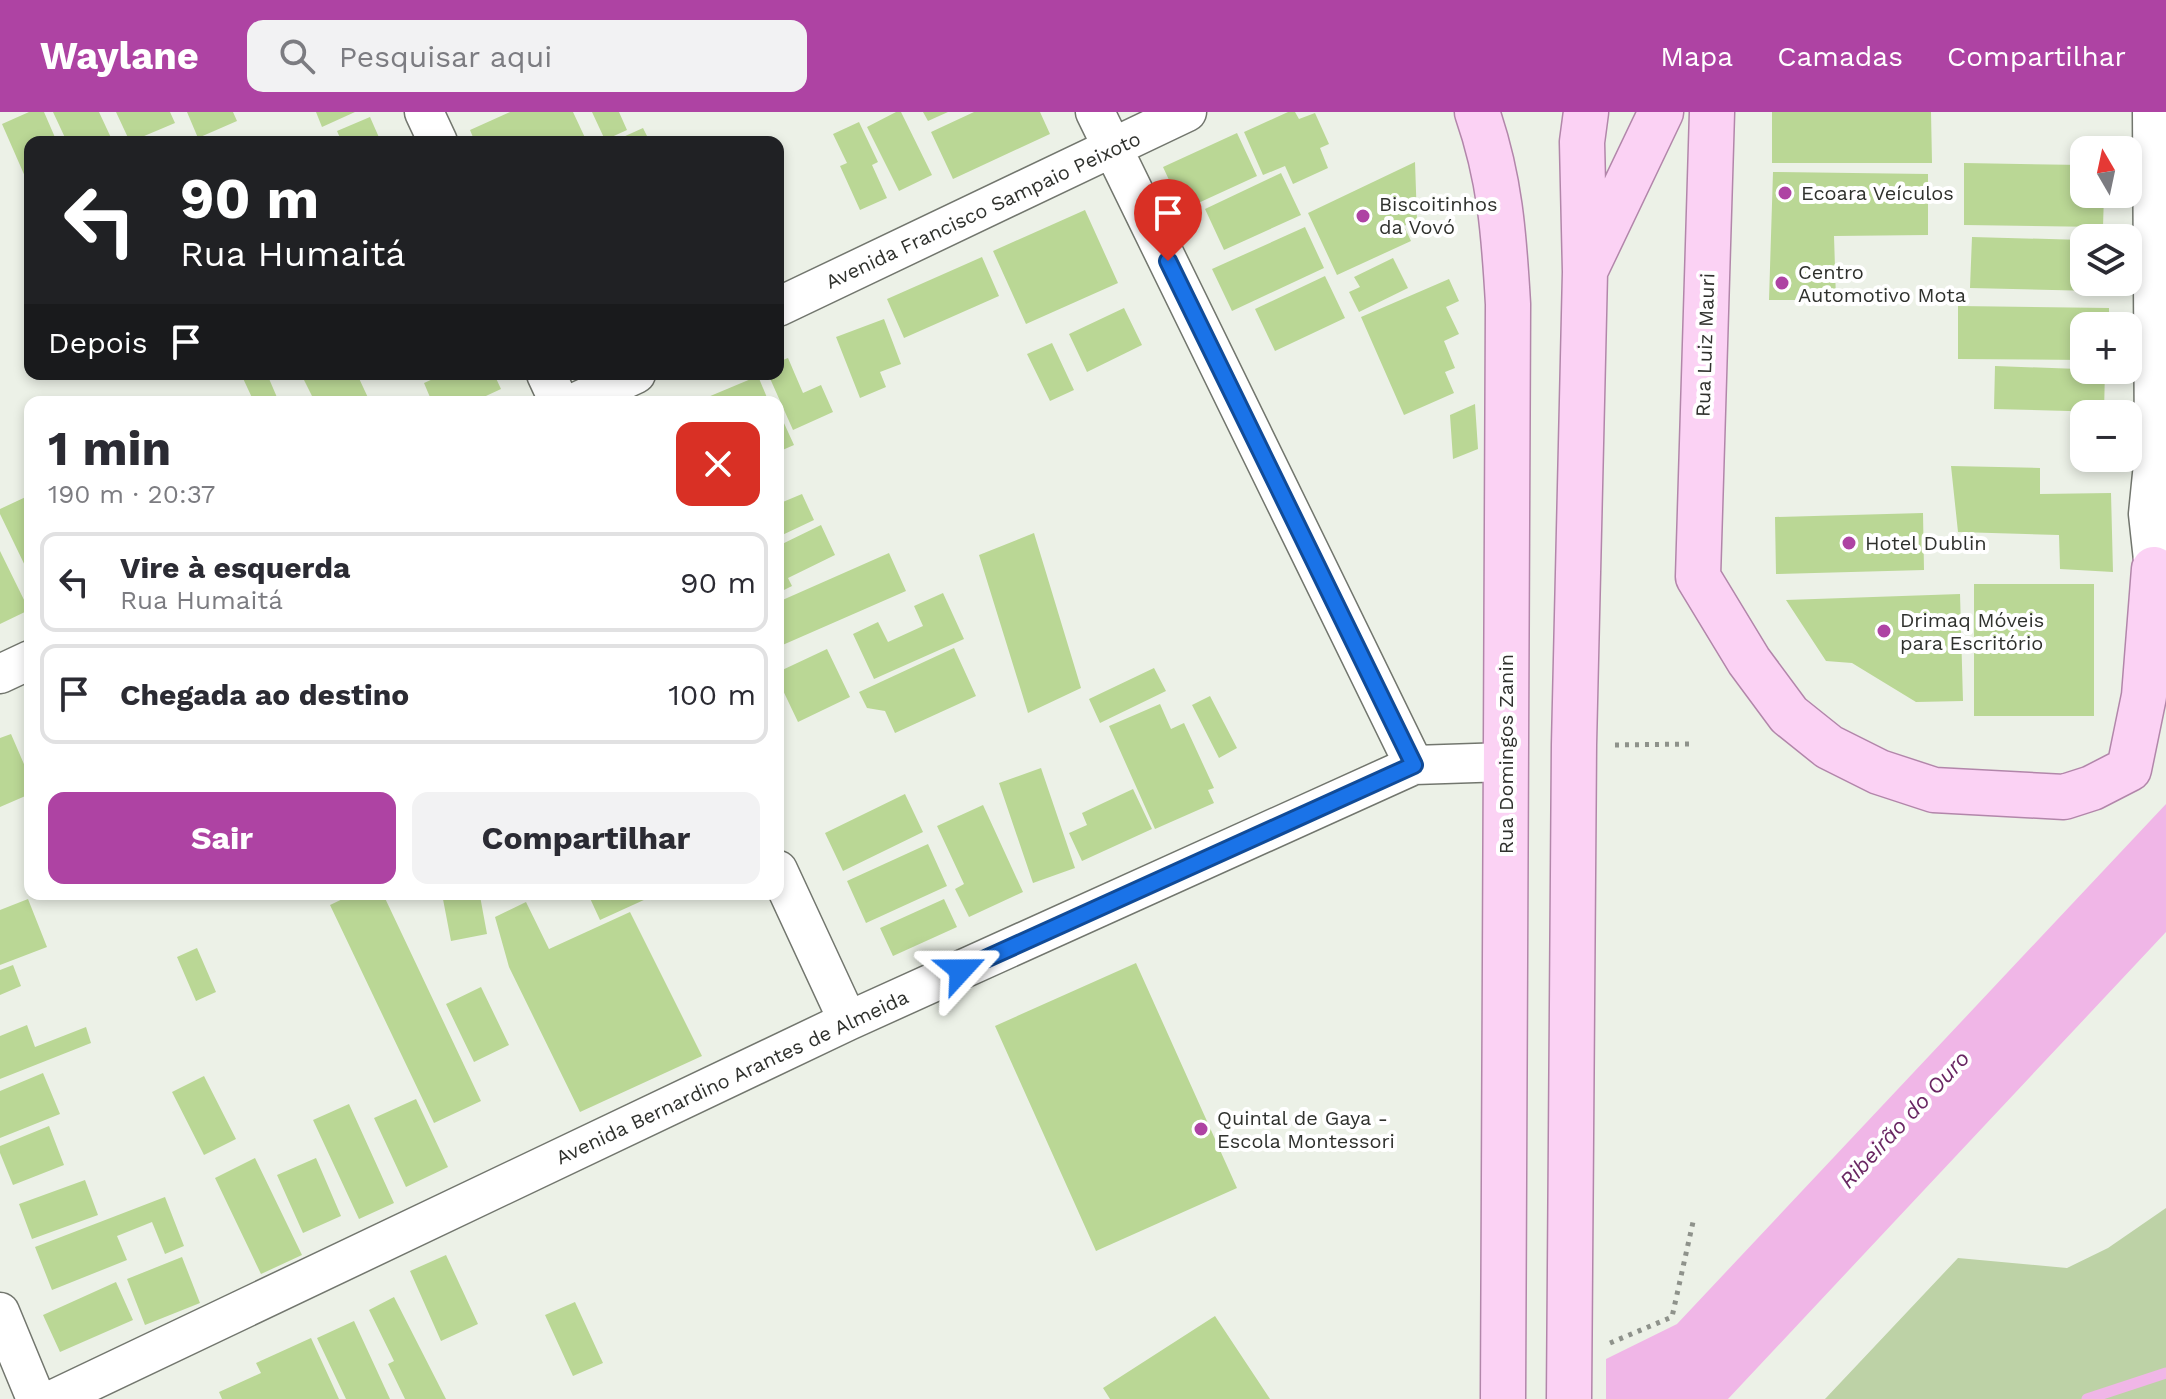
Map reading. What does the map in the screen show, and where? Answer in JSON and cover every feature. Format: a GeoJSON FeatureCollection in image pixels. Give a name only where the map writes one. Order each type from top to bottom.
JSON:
{"type":"FeatureCollection","features":[{"type":"Feature","properties":{"kind":"main road","name":"Rua Domingos Zanin"},"geometry":{"type":"LineString","coordinates":[[1477,112],[1492,155],[1504,230],[1507,289],[1503,1399]]}},
{"type":"Feature","properties":{"kind":"main road"},"geometry":{"type":"LineString","coordinates":[[1569,1386],[1574,745],[1585,272],[1582,142],[1586,112]]}},
{"type":"Feature","properties":{"kind":"main road"},"geometry":{"type":"LineString","coordinates":[[1585,272],[1661,112]]}},
{"type":"Feature","properties":{"kind":"main road","name":"Rua Luiz Mauri"},"geometry":{"type":"LineString","coordinates":[[1712,112],[1698,577],[1749,661],[1789,715],[1829,747],[1879,772],[1934,790],[2064,797],[2092,788],[2129,769],[2144,696],[2154,569]]}},
{"type":"Feature","properties":{"kind":"street"},"geometry":{"type":"LineString","coordinates":[[424,112],[435,136]]}},
{"type":"Feature","properties":{"kind":"street"},"geometry":{"type":"LineString","coordinates":[[1095,112],[1414,765],[1506,762]]}},
{"type":"Feature","properties":{"kind":"street","name":"Avenida Francisco Sampaio Peixoto"},"geometry":{"type":"LineString","coordinates":[[784,304],[1187,112]]}},
{"type":"Feature","properties":{"kind":"street"},"geometry":{"type":"LineString","coordinates":[[2152,112],[2154,454],[2148,514],[2154,569]]}},
{"type":"Feature","properties":{"kind":"street"},"geometry":{"type":"LineString","coordinates":[[589,396],[623,380]]}},
{"type":"Feature","properties":{"kind":"street"},"geometry":{"type":"LineString","coordinates":[[0,674],[24,663]]}},
{"type":"Feature","properties":{"kind":"street","name":"Avenida Bernardino Arantes de Almeida"},"geometry":{"type":"LineString","coordinates":[[54,1399],[848,1021],[1414,765]]}},
{"type":"Feature","properties":{"kind":"street"},"geometry":{"type":"LineString","coordinates":[[784,883],[848,1021]]}},
{"type":"Feature","properties":{"kind":"street"},"geometry":{"type":"LineString","coordinates":[[0,1312],[36,1399]]}},
{"type":"Feature","properties":{"kind":"path"},"geometry":{"type":"LineString","coordinates":[[1574,745],[1691,744]]}},
{"type":"Feature","properties":{"kind":"path"},"geometry":{"type":"LineString","coordinates":[[1605,1345],[1672,1317],[1693,1222]]}},
{"type":"Feature","properties":{"kind":"green space"},"geometry":{"type":"Polygon","coordinates":[[[2166,1208],[2166,1399],[1825,1399],[1958,1258],[2067,1268],[2108,1248],[2166,1208]]]}},
{"type":"Feature","properties":{"kind":"water","name":"Ribeirão do Ouro"},"geometry":{"type":"Polygon","coordinates":[[[2166,804],[2166,932],[1728,1399],[1606,1399],[1606,1359],[1677,1324],[2166,804]]]}},
{"type":"Feature","properties":{"kind":"building"},"geometry":{"type":"Polygon","coordinates":[[[29,112],[44,112],[54,136],[24,136],[24,174],[2,124],[29,112]]]}},
{"type":"Feature","properties":{"kind":"building"},"geometry":{"type":"Polygon","coordinates":[[[53,112],[99,112],[110,136],[64,136],[53,112]]]}},
{"type":"Feature","properties":{"kind":"building"},"geometry":{"type":"Polygon","coordinates":[[[116,112],[170,112],[175,123],[144,136],[127,136],[116,112]]]}},
{"type":"Feature","properties":{"kind":"building"},"geometry":{"type":"Polygon","coordinates":[[[187,112],[233,112],[237,121],[197,136],[187,112]]]}},
{"type":"Feature","properties":{"kind":"building"},"geometry":{"type":"Polygon","coordinates":[[[316,112],[355,112],[322,127],[316,112]]]}},
{"type":"Feature","properties":{"kind":"building"},"geometry":{"type":"Polygon","coordinates":[[[510,112],[573,112],[584,136],[472,136],[470,130],[510,112]]]}},
{"type":"Feature","properties":{"kind":"building"},"geometry":{"type":"Polygon","coordinates":[[[592,112],[619,112],[627,130],[614,136],[603,136],[592,112]]]}},
{"type":"Feature","properties":{"kind":"building"},"geometry":{"type":"Polygon","coordinates":[[[901,112],[932,175],[899,191],[867,127],[901,112]]]}},
{"type":"Feature","properties":{"kind":"building"},"geometry":{"type":"Polygon","coordinates":[[[923,112],[948,112],[928,121],[923,112]]]}},
{"type":"Feature","properties":{"kind":"building"},"geometry":{"type":"Polygon","coordinates":[[[974,112],[1040,112],[1050,134],[953,179],[931,132],[974,112]]]}},
{"type":"Feature","properties":{"kind":"building"},"geometry":{"type":"Polygon","coordinates":[[[1288,112],[1295,112],[1299,119],[1315,113],[1329,144],[1320,148],[1328,168],[1293,184],[1285,166],[1263,175],[1244,132],[1288,112]]]}},
{"type":"Feature","properties":{"kind":"building"},"geometry":{"type":"Polygon","coordinates":[[[1772,112],[1931,112],[1932,163],[1772,163],[1772,112]]]}},
{"type":"Feature","properties":{"kind":"building"},"geometry":{"type":"Polygon","coordinates":[[[370,117],[378,136],[339,136],[337,131],[370,117]]]}},
{"type":"Feature","properties":{"kind":"building"},"geometry":{"type":"Polygon","coordinates":[[[859,122],[878,162],[872,165],[887,198],[860,210],[840,166],[847,163],[833,134],[859,122]]]}},
{"type":"Feature","properties":{"kind":"building"},"geometry":{"type":"Polygon","coordinates":[[[643,128],[647,136],[625,136],[643,128]]]}},
{"type":"Feature","properties":{"kind":"building"},"geometry":{"type":"Polygon","coordinates":[[[1237,133],[1257,176],[1183,210],[1163,167],[1237,133]]]}},
{"type":"Feature","properties":{"kind":"building","name":"Biscoitinhos da Vovó"},"geometry":{"type":"Polygon","coordinates":[[[1415,162],[1417,220],[1404,226],[1411,241],[1337,275],[1308,213],[1415,162]]]}},
{"type":"Feature","properties":{"kind":"building"},"geometry":{"type":"Polygon","coordinates":[[[1964,163],[2070,165],[2070,208],[2104,208],[2103,224],[1964,225],[1964,163]]]}},
{"type":"Feature","properties":{"kind":"building"},"geometry":{"type":"Polygon","coordinates":[[[1773,172],[1928,174],[1928,235],[1834,236],[1836,300],[1769,300],[1773,172]]]}},
{"type":"Feature","properties":{"kind":"building"},"geometry":{"type":"Polygon","coordinates":[[[1281,173],[1301,215],[1224,250],[1205,209],[1281,173]]]}},
{"type":"Feature","properties":{"kind":"building"},"geometry":{"type":"Polygon","coordinates":[[[1085,210],[1118,283],[1026,324],[993,251],[1085,210]]]}},
{"type":"Feature","properties":{"kind":"building"},"geometry":{"type":"Polygon","coordinates":[[[1305,227],[1324,268],[1232,311],[1212,269],[1305,227]]]}},
{"type":"Feature","properties":{"kind":"building"},"geometry":{"type":"Polygon","coordinates":[[[1972,237],[2070,240],[2070,290],[1970,288],[1972,237]]]}},
{"type":"Feature","properties":{"kind":"building"},"geometry":{"type":"Polygon","coordinates":[[[982,257],[999,296],[904,338],[887,299],[982,257]]]}},
{"type":"Feature","properties":{"kind":"building"},"geometry":{"type":"Polygon","coordinates":[[[1393,258],[1408,288],[1359,312],[1349,292],[1360,287],[1354,277],[1393,258]]]}},
{"type":"Feature","properties":{"kind":"building"},"geometry":{"type":"Polygon","coordinates":[[[1325,276],[1345,318],[1275,351],[1255,309],[1325,276]]]}},
{"type":"Feature","properties":{"kind":"building"},"geometry":{"type":"Polygon","coordinates":[[[1449,279],[1459,301],[1446,307],[1459,334],[1444,341],[1455,368],[1445,372],[1454,393],[1404,415],[1361,317],[1449,279]]]}},
{"type":"Feature","properties":{"kind":"building"},"geometry":{"type":"Polygon","coordinates":[[[1958,306],[2109,308],[2109,312],[2070,312],[2070,360],[1958,359],[1958,306]]]}},
{"type":"Feature","properties":{"kind":"building"},"geometry":{"type":"Polygon","coordinates":[[[1124,308],[1142,345],[1087,372],[1069,334],[1124,308]]]}},
{"type":"Feature","properties":{"kind":"building"},"geometry":{"type":"Polygon","coordinates":[[[884,319],[901,364],[880,372],[886,387],[860,398],[836,337],[884,319]]]}},
{"type":"Feature","properties":{"kind":"building"},"geometry":{"type":"Polygon","coordinates":[[[1052,343],[1074,390],[1050,401],[1027,354],[1052,343]]]}},
{"type":"Feature","properties":{"kind":"building"},"geometry":{"type":"Polygon","coordinates":[[[788,358],[803,393],[821,385],[833,412],[793,430],[784,410],[784,396],[778,396],[771,380],[784,380],[784,360],[788,358]]]}},
{"type":"Feature","properties":{"kind":"building"},"geometry":{"type":"Polygon","coordinates":[[[1995,366],[2070,369],[2070,384],[2105,384],[2104,400],[2070,400],[2070,411],[1994,409],[1995,366]]]}},
{"type":"Feature","properties":{"kind":"building"},"geometry":{"type":"Polygon","coordinates":[[[244,380],[270,380],[276,396],[251,396],[244,380]]]}},
{"type":"Feature","properties":{"kind":"building"},"geometry":{"type":"Polygon","coordinates":[[[304,380],[360,380],[367,396],[312,396],[304,380]]]}},
{"type":"Feature","properties":{"kind":"building"},"geometry":{"type":"Polygon","coordinates":[[[431,380],[497,380],[501,389],[486,396],[429,396],[424,383],[431,380]]]}},
{"type":"Feature","properties":{"kind":"building"},"geometry":{"type":"Polygon","coordinates":[[[748,380],[760,380],[766,396],[710,396],[748,380]]]}},
{"type":"Feature","properties":{"kind":"building"},"geometry":{"type":"Polygon","coordinates":[[[1475,404],[1478,449],[1453,459],[1450,415],[1475,404]]]}},
{"type":"Feature","properties":{"kind":"building"},"geometry":{"type":"Polygon","coordinates":[[[784,423],[794,445],[784,449],[784,423]]]}},
{"type":"Feature","properties":{"kind":"building"},"geometry":{"type":"Polygon","coordinates":[[[1951,466],[2040,468],[2040,494],[2111,493],[2113,572],[2060,569],[2059,535],[1958,532],[1951,466]]]}},
{"type":"Feature","properties":{"kind":"building"},"geometry":{"type":"Polygon","coordinates":[[[802,494],[814,520],[784,534],[784,502],[802,494]]]}},
{"type":"Feature","properties":{"kind":"building"},"geometry":{"type":"Polygon","coordinates":[[[24,498],[24,564],[0,514],[0,509],[24,498]]]}},
{"type":"Feature","properties":{"kind":"building","name":"Hotel Dublin"},"geometry":{"type":"Polygon","coordinates":[[[1923,513],[1924,570],[1776,574],[1775,517],[1923,513]]]}},
{"type":"Feature","properties":{"kind":"building"},"geometry":{"type":"Polygon","coordinates":[[[821,525],[835,555],[788,578],[792,586],[784,590],[784,543],[821,525]]]}},
{"type":"Feature","properties":{"kind":"building"},"geometry":{"type":"Polygon","coordinates":[[[1034,533],[1081,688],[1028,713],[979,555],[1034,533]]]}},
{"type":"Feature","properties":{"kind":"building"},"geometry":{"type":"Polygon","coordinates":[[[0,551],[24,600],[24,612],[0,624],[0,551]]]}},
{"type":"Feature","properties":{"kind":"building"},"geometry":{"type":"Polygon","coordinates":[[[889,553],[906,591],[784,644],[784,599],[889,553]]]}},
{"type":"Feature","properties":{"kind":"building"},"geometry":{"type":"Polygon","coordinates":[[[1974,584],[2094,584],[2094,716],[1974,716],[1974,584]]]}},
{"type":"Feature","properties":{"kind":"building"},"geometry":{"type":"Polygon","coordinates":[[[943,593],[964,639],[874,679],[853,634],[878,622],[888,642],[923,626],[914,606],[943,593]]]}},
{"type":"Feature","properties":{"kind":"building","name":"Drimaq Móveis para Escritório"},"geometry":{"type":"Polygon","coordinates":[[[1960,594],[1963,701],[1916,702],[1852,663],[1826,661],[1786,600],[1960,594]]]}},
{"type":"Feature","properties":{"kind":"building"},"geometry":{"type":"Polygon","coordinates":[[[954,648],[976,696],[895,733],[885,711],[867,708],[859,692],[954,648]]]}},
{"type":"Feature","properties":{"kind":"building"},"geometry":{"type":"Polygon","coordinates":[[[827,649],[850,697],[798,722],[784,693],[784,669],[827,649]]]}},
{"type":"Feature","properties":{"kind":"building"},"geometry":{"type":"Polygon","coordinates":[[[1154,668],[1166,691],[1100,723],[1089,699],[1154,668]]]}},
{"type":"Feature","properties":{"kind":"building"},"geometry":{"type":"Polygon","coordinates":[[[1210,696],[1237,748],[1219,758],[1192,705],[1210,696]]]}},
{"type":"Feature","properties":{"kind":"building"},"geometry":{"type":"Polygon","coordinates":[[[1160,704],[1171,729],[1184,723],[1214,788],[1208,790],[1214,803],[1155,829],[1109,726],[1160,704]]]}},
{"type":"Feature","properties":{"kind":"building"},"geometry":{"type":"Polygon","coordinates":[[[11,734],[24,764],[24,797],[0,807],[0,738],[11,734]]]}},
{"type":"Feature","properties":{"kind":"building"},"geometry":{"type":"Polygon","coordinates":[[[1041,768],[1075,868],[1033,883],[999,783],[1041,768]]]}},
{"type":"Feature","properties":{"kind":"building"},"geometry":{"type":"Polygon","coordinates":[[[1133,789],[1152,829],[1082,861],[1069,833],[1087,825],[1082,813],[1133,789]]]}},
{"type":"Feature","properties":{"kind":"building"},"geometry":{"type":"Polygon","coordinates":[[[905,794],[923,832],[843,871],[825,833],[905,794]]]}},
{"type":"Feature","properties":{"kind":"building"},"geometry":{"type":"Polygon","coordinates":[[[983,805],[1023,892],[969,917],[955,889],[964,884],[937,826],[983,805]]]}},
{"type":"Feature","properties":{"kind":"building"},"geometry":{"type":"Polygon","coordinates":[[[928,844],[947,886],[866,923],[847,881],[928,844]]]}},
{"type":"Feature","properties":{"kind":"building"},"geometry":{"type":"Polygon","coordinates":[[[944,899],[957,927],[893,956],[880,928],[944,899]]]}},
{"type":"Feature","properties":{"kind":"building"},"geometry":{"type":"Polygon","coordinates":[[[28,900],[47,947],[0,965],[0,910],[28,900]]]}},
{"type":"Feature","properties":{"kind":"building"},"geometry":{"type":"Polygon","coordinates":[[[340,900],[386,900],[481,1101],[434,1123],[330,905],[340,900]]]}},
{"type":"Feature","properties":{"kind":"building"},"geometry":{"type":"Polygon","coordinates":[[[443,900],[481,900],[487,934],[451,941],[443,900]]]}},
{"type":"Feature","properties":{"kind":"building"},"geometry":{"type":"Polygon","coordinates":[[[591,900],[644,900],[600,920],[591,900]]]}},
{"type":"Feature","properties":{"kind":"building"},"geometry":{"type":"Polygon","coordinates":[[[526,902],[549,949],[630,912],[702,1056],[580,1112],[509,967],[495,917],[526,902]]]}},
{"type":"Feature","properties":{"kind":"building"},"geometry":{"type":"Polygon","coordinates":[[[197,948],[216,992],[196,1001],[177,957],[197,948]]]}},
{"type":"Feature","properties":{"kind":"building"},"geometry":{"type":"Polygon","coordinates":[[[1136,963],[1237,1188],[1096,1251],[995,1026],[1136,963]]]}},
{"type":"Feature","properties":{"kind":"building"},"geometry":{"type":"Polygon","coordinates":[[[13,965],[21,986],[0,995],[0,970],[13,965]]]}},
{"type":"Feature","properties":{"kind":"building"},"geometry":{"type":"Polygon","coordinates":[[[481,987],[509,1045],[474,1062],[446,1004],[481,987]]]}},
{"type":"Feature","properties":{"kind":"building"},"geometry":{"type":"Polygon","coordinates":[[[27,1025],[35,1047],[86,1027],[91,1043],[0,1079],[0,1036],[27,1025]]]}},
{"type":"Feature","properties":{"kind":"building"},"geometry":{"type":"Polygon","coordinates":[[[43,1073],[60,1114],[0,1138],[0,1091],[43,1073]]]}},
{"type":"Feature","properties":{"kind":"building"},"geometry":{"type":"Polygon","coordinates":[[[204,1076],[236,1139],[204,1155],[172,1092],[204,1076]]]}},
{"type":"Feature","properties":{"kind":"building"},"geometry":{"type":"Polygon","coordinates":[[[416,1099],[448,1167],[406,1187],[374,1118],[416,1099]]]}},
{"type":"Feature","properties":{"kind":"building"},"geometry":{"type":"Polygon","coordinates":[[[349,1104],[394,1203],[359,1219],[313,1120],[349,1104]]]}},
{"type":"Feature","properties":{"kind":"building"},"geometry":{"type":"Polygon","coordinates":[[[49,1126],[64,1165],[13,1185],[0,1146],[49,1126]]]}},
{"type":"Feature","properties":{"kind":"building"},"geometry":{"type":"Polygon","coordinates":[[[255,1158],[302,1255],[261,1274],[215,1178],[255,1158]]]}},
{"type":"Feature","properties":{"kind":"building"},"geometry":{"type":"Polygon","coordinates":[[[316,1158],[341,1216],[303,1233],[277,1175],[316,1158]]]}},
{"type":"Feature","properties":{"kind":"building"},"geometry":{"type":"Polygon","coordinates":[[[85,1180],[98,1215],[32,1239],[19,1204],[85,1180]]]}},
{"type":"Feature","properties":{"kind":"building"},"geometry":{"type":"Polygon","coordinates":[[[165,1197],[184,1246],[165,1254],[152,1222],[117,1236],[127,1260],[52,1290],[35,1247],[165,1197]]]}},
{"type":"Feature","properties":{"kind":"building"},"geometry":{"type":"Polygon","coordinates":[[[446,1255],[478,1324],[441,1341],[410,1271],[446,1255]]]}},
{"type":"Feature","properties":{"kind":"building"},"geometry":{"type":"Polygon","coordinates":[[[182,1257],[200,1303],[145,1325],[127,1279],[182,1257]]]}},
{"type":"Feature","properties":{"kind":"building"},"geometry":{"type":"Polygon","coordinates":[[[116,1282],[133,1320],[60,1352],[43,1315],[116,1282]]]}},
{"type":"Feature","properties":{"kind":"building"},"geometry":{"type":"Polygon","coordinates":[[[394,1297],[446,1399],[405,1399],[388,1364],[394,1361],[369,1310],[394,1297]]]}},
{"type":"Feature","properties":{"kind":"building"},"geometry":{"type":"Polygon","coordinates":[[[575,1302],[603,1363],[573,1376],[545,1315],[575,1302]]]}},
{"type":"Feature","properties":{"kind":"building"},"geometry":{"type":"Polygon","coordinates":[[[1215,1316],[1270,1399],[1110,1399],[1103,1388],[1215,1316]]]}},
{"type":"Feature","properties":{"kind":"building"},"geometry":{"type":"Polygon","coordinates":[[[354,1321],[390,1399],[346,1399],[317,1338],[354,1321]]]}},
{"type":"Feature","properties":{"kind":"building"},"geometry":{"type":"Polygon","coordinates":[[[311,1338],[339,1399],[222,1399],[219,1392],[261,1373],[256,1363],[311,1338]]]}},
{"type":"Feature","properties":{"kind":"waterway"},"geometry":{"type":"LineString","coordinates":[[2087,1399],[2166,1373]]}},
{"type":"Feature","properties":{"kind":"place","name":"Ecoara Veículos"},"geometry":{"type":"Point","coordinates":[1785,193]}},
{"type":"Feature","properties":{"kind":"place","name":"Biscoitinhos da Vovó"},"geometry":{"type":"Point","coordinates":[1363,216]}},
{"type":"Feature","properties":{"kind":"place","name":"Centro Automotivo Mota"},"geometry":{"type":"Point","coordinates":[1782,283]}},
{"type":"Feature","properties":{"kind":"place","name":"Hotel Dublin"},"geometry":{"type":"Point","coordinates":[1849,543]}},
{"type":"Feature","properties":{"kind":"place","name":"Drimaq Móveis para Escritório"},"geometry":{"type":"Point","coordinates":[1884,631]}},
{"type":"Feature","properties":{"kind":"place","name":"Quintal de Gaya - Escola Montessori"},"geometry":{"type":"Point","coordinates":[1201,1129]}},
{"type":"Feature","properties":{"kind":"route"},"geometry":{"type":"LineString","coordinates":[[961,970],[1414,765],[1168,261]]}}]}
